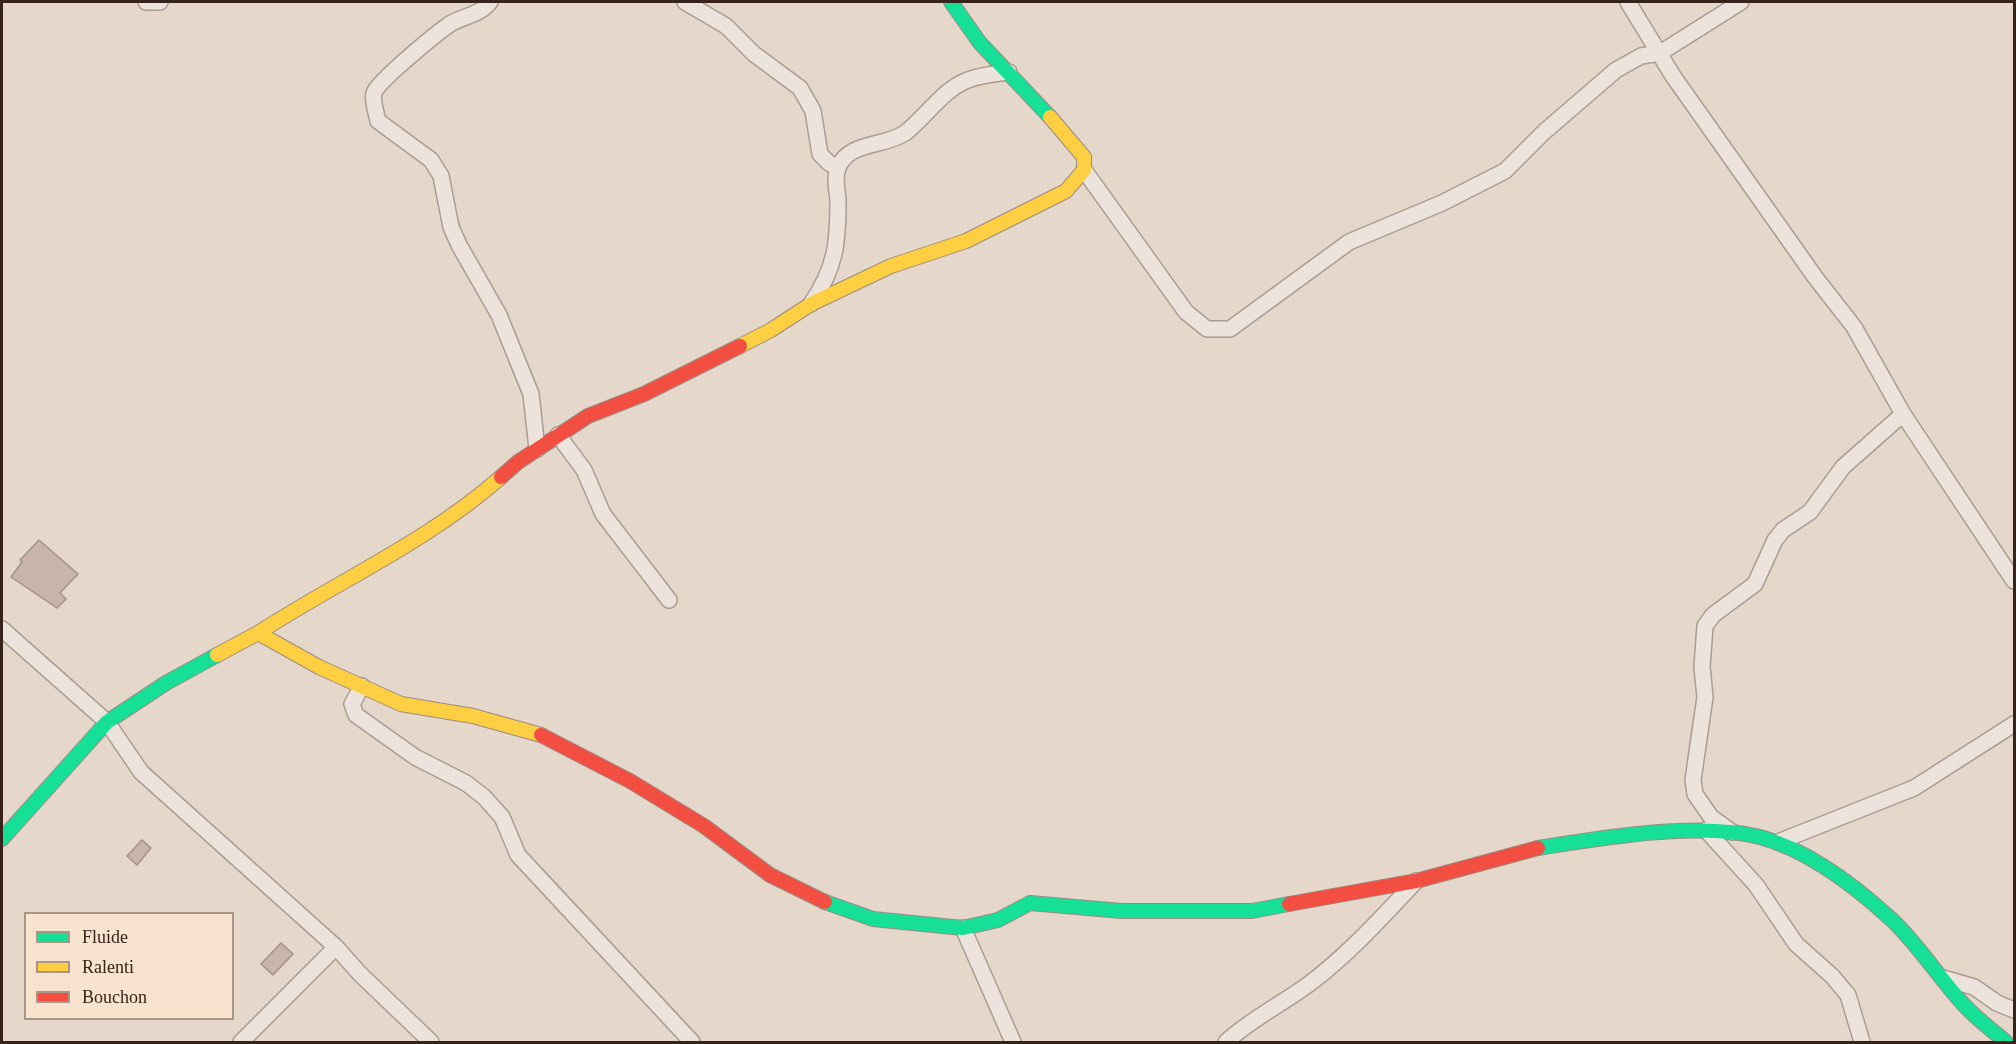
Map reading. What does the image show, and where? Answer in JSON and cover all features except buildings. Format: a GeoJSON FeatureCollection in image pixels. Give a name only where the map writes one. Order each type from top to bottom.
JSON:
{"type":"FeatureCollection","features":[{"type":"Feature","properties":{"kind":"street"},"geometry":{"type":"LineString","coordinates":[[146,2],[160,2]]}},
{"type":"Feature","properties":{"kind":"street"},"geometry":{"type":"LineString","coordinates":[[490,2],[478,12],[451,24],[399,67],[377,87],[374,99],[378,121],[431,160],[441,176],[451,227],[499,315],[531,394],[537,449]]}},
{"type":"Feature","properties":{"kind":"street"},"geometry":{"type":"LineString","coordinates":[[685,2],[726,26],[754,54],[800,88],[813,111],[820,154],[838,168]]}},
{"type":"Feature","properties":{"kind":"street"},"geometry":{"type":"LineString","coordinates":[[951,2],[980,43],[1079,148],[1084,157],[1084,170],[1186,312],[1207,329],[1230,329],[1349,242],[1442,203],[1505,171],[1544,132],[1616,70],[1641,56],[1660,53],[1741,2]]}},
{"type":"Feature","properties":{"kind":"street"},"geometry":{"type":"LineString","coordinates":[[1628,2],[1660,53],[1815,277],[1854,327],[1904,414],[2014,581]]}},
{"type":"Feature","properties":{"kind":"street"},"geometry":{"type":"LineString","coordinates":[[811,304],[824,285],[837,244],[838,168],[846,155],[904,133],[957,86],[968,80],[1009,72]]}},
{"type":"Feature","properties":{"kind":"street"},"geometry":{"type":"LineString","coordinates":[[2,839],[107,722],[165,683],[258,633],[313,597],[418,537],[485,491],[537,449],[588,416],[644,394],[771,330],[811,304],[891,266],[966,241],[1047,202],[1066,191],[1084,170]]}},
{"type":"Feature","properties":{"kind":"street"},"geometry":{"type":"LineString","coordinates":[[1732,832],[1711,817],[1700,805],[1694,787],[1705,697],[1702,667],[1706,626],[1713,615],[1755,584],[1775,540],[1783,530],[1810,512],[1843,467],[1904,414]]}},
{"type":"Feature","properties":{"kind":"street"},"geometry":{"type":"LineString","coordinates":[[558,435],[584,470],[603,514],[669,600]]}},
{"type":"Feature","properties":{"kind":"street"},"geometry":{"type":"LineString","coordinates":[[2,629],[107,722],[141,772],[336,947],[360,974],[431,1042]]}},
{"type":"Feature","properties":{"kind":"street"},"geometry":{"type":"LineString","coordinates":[[258,633],[319,667],[401,704],[473,716],[533,731],[630,781],[704,826],[770,875],[834,906],[873,919],[963,928],[998,920],[1030,903],[1122,911],[1252,911],[1416,881],[1530,849],[1597,839],[1706,830],[1732,832],[1778,842],[1832,872],[1892,920],[1966,1007],[2006,1042]]}},
{"type":"Feature","properties":{"kind":"street"},"geometry":{"type":"LineString","coordinates":[[362,686],[352,704],[356,715],[415,757],[466,783],[494,807],[502,817],[518,855],[692,1042]]}},
{"type":"Feature","properties":{"kind":"street"},"geometry":{"type":"LineString","coordinates":[[1778,842],[1914,788],[2014,724]]}},
{"type":"Feature","properties":{"kind":"street"},"geometry":{"type":"LineString","coordinates":[[1706,830],[1756,885],[1796,944],[1832,976],[1848,995],[1862,1042]]}},
{"type":"Feature","properties":{"kind":"street"},"geometry":{"type":"LineString","coordinates":[[1226,1042],[1243,1027],[1309,984],[1345,954],[1416,881]]}},
{"type":"Feature","properties":{"kind":"street"},"geometry":{"type":"LineString","coordinates":[[963,928],[1013,1042]]}},
{"type":"Feature","properties":{"kind":"street"},"geometry":{"type":"LineString","coordinates":[[241,1042],[336,947]]}},
{"type":"Feature","properties":{"kind":"street"},"geometry":{"type":"LineString","coordinates":[[1943,978],[1974,987],[1997,1003],[2014,1010]]}},
{"type":"Feature","properties":{"kind":"traffic: fast"},"geometry":{"type":"LineString","coordinates":[[951,2],[980,43],[1050,117]]}},
{"type":"Feature","properties":{"kind":"traffic: fast"},"geometry":{"type":"LineString","coordinates":[[2,839],[107,722],[166,683],[217,655]]}},
{"type":"Feature","properties":{"kind":"traffic: fast"},"geometry":{"type":"LineString","coordinates":[[1538,848],[1620,836],[1680,831],[1736,832],[1778,843],[1830,870],[1891,919],[1965,1006],[2006,1042]]}},
{"type":"Feature","properties":{"kind":"traffic: fast"},"geometry":{"type":"LineString","coordinates":[[825,902],[873,919],[963,928],[998,920],[1030,903],[1122,911],[1252,911],[1289,904]]}},
{"type":"Feature","properties":{"kind":"traffic: slow"},"geometry":{"type":"LineString","coordinates":[[740,346],[771,330],[811,304],[891,266],[966,241],[1066,191],[1084,170],[1084,157],[1050,117]]}},
{"type":"Feature","properties":{"kind":"traffic: slow"},"geometry":{"type":"LineString","coordinates":[[258,633],[414,541],[473,500],[501,477]]}},
{"type":"Feature","properties":{"kind":"traffic: slow"},"geometry":{"type":"LineString","coordinates":[[217,655],[258,633],[319,667],[401,704],[473,716],[541,735]]}},
{"type":"Feature","properties":{"kind":"traffic: jam"},"geometry":{"type":"LineString","coordinates":[[501,477],[518,462],[588,416],[644,394],[740,346]]}},
{"type":"Feature","properties":{"kind":"traffic: jam"},"geometry":{"type":"LineString","coordinates":[[541,735],[630,781],[704,826],[770,875],[825,902]]}},
{"type":"Feature","properties":{"kind":"traffic: jam"},"geometry":{"type":"LineString","coordinates":[[1289,904],[1416,881],[1538,848]]}}]}
